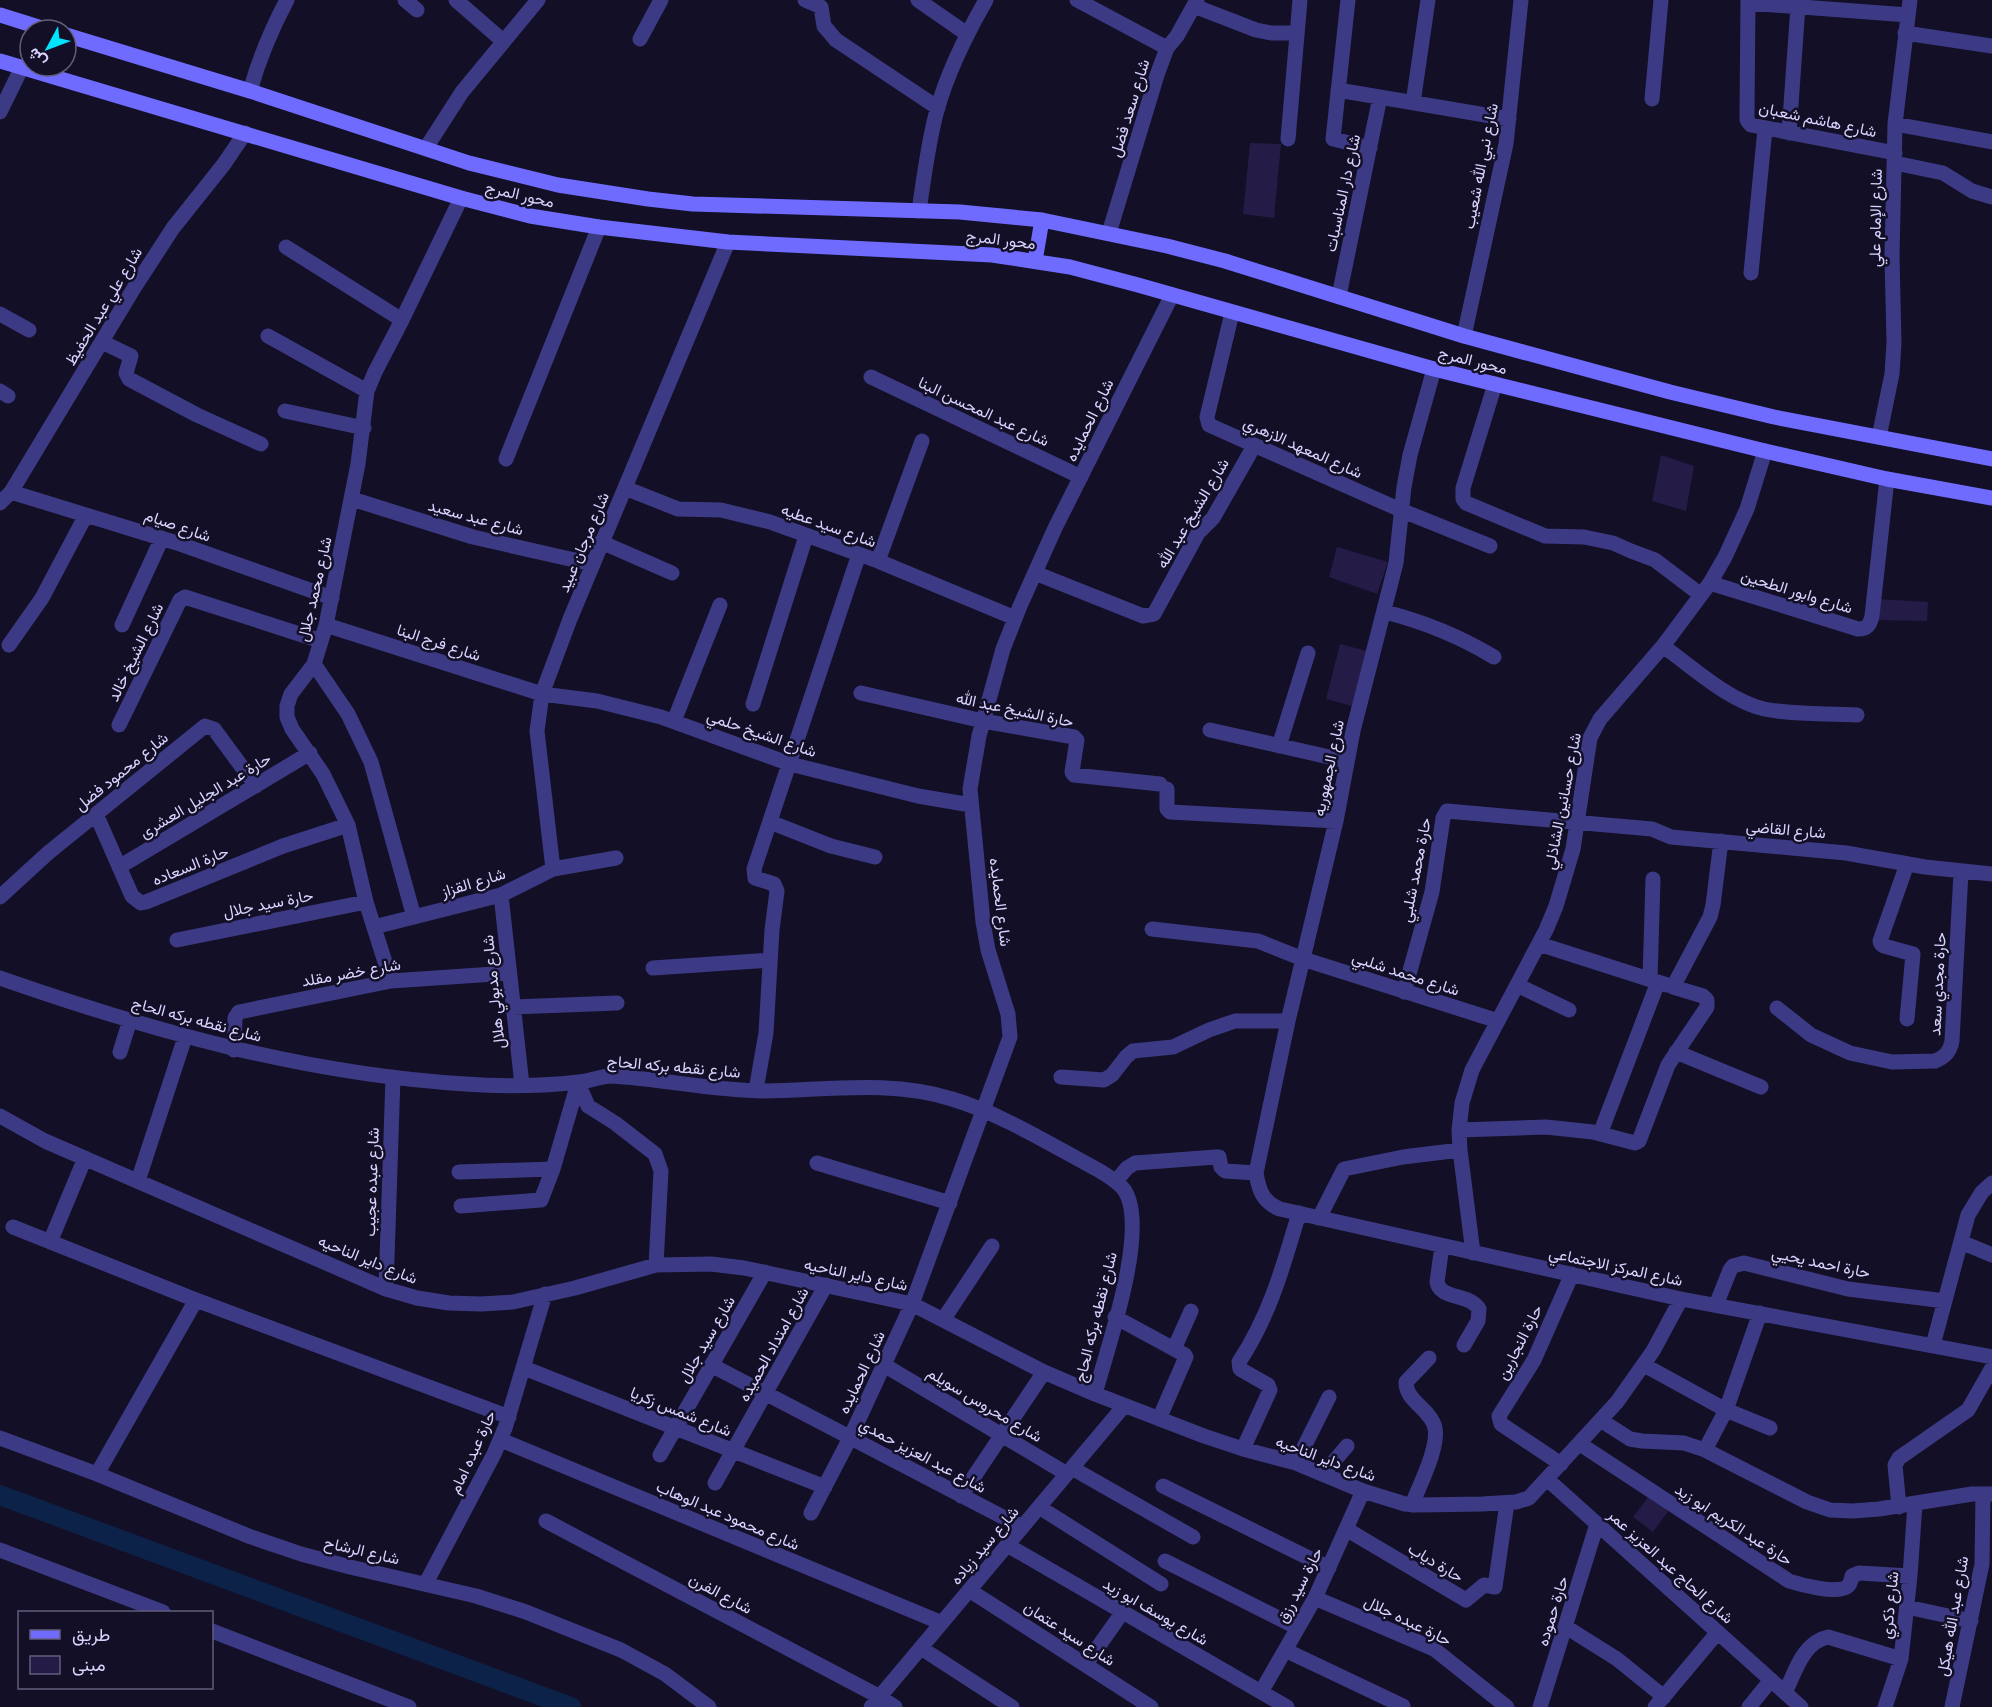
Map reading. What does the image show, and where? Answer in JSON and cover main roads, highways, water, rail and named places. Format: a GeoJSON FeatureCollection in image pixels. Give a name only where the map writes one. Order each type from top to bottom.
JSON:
{"type":"FeatureCollection","features":[{"type":"Feature","properties":{"kind":"main road"},"geometry":{"type":"LineString","coordinates":[[0,15],[18,21]]}},
{"type":"Feature","properties":{"kind":"main road","name":"محور المرج"},"geometry":{"type":"LineString","coordinates":[[78,39],[513,175],[648,200],[693,204],[991,214],[1042,220],[1109,233],[1225,261],[1464,336],[1670,392],[1774,417],[1992,459]]}},
{"type":"Feature","properties":{"kind":"main road","name":"محور المرج"},"geometry":{"type":"LineString","coordinates":[[0,61],[461,198],[530,216],[599,227],[728,242],[950,252],[1035,261],[1104,275],[1434,369],[1765,452],[1887,479],[1992,498]]}},
{"type":"Feature","properties":{"kind":"main road"},"geometry":{"type":"LineString","coordinates":[[1035,261],[1042,220]]}},
{"type":"Feature","properties":{"kind":"waterway"},"geometry":{"type":"LineString","coordinates":[[0,1495],[571,1707]]}}]}
